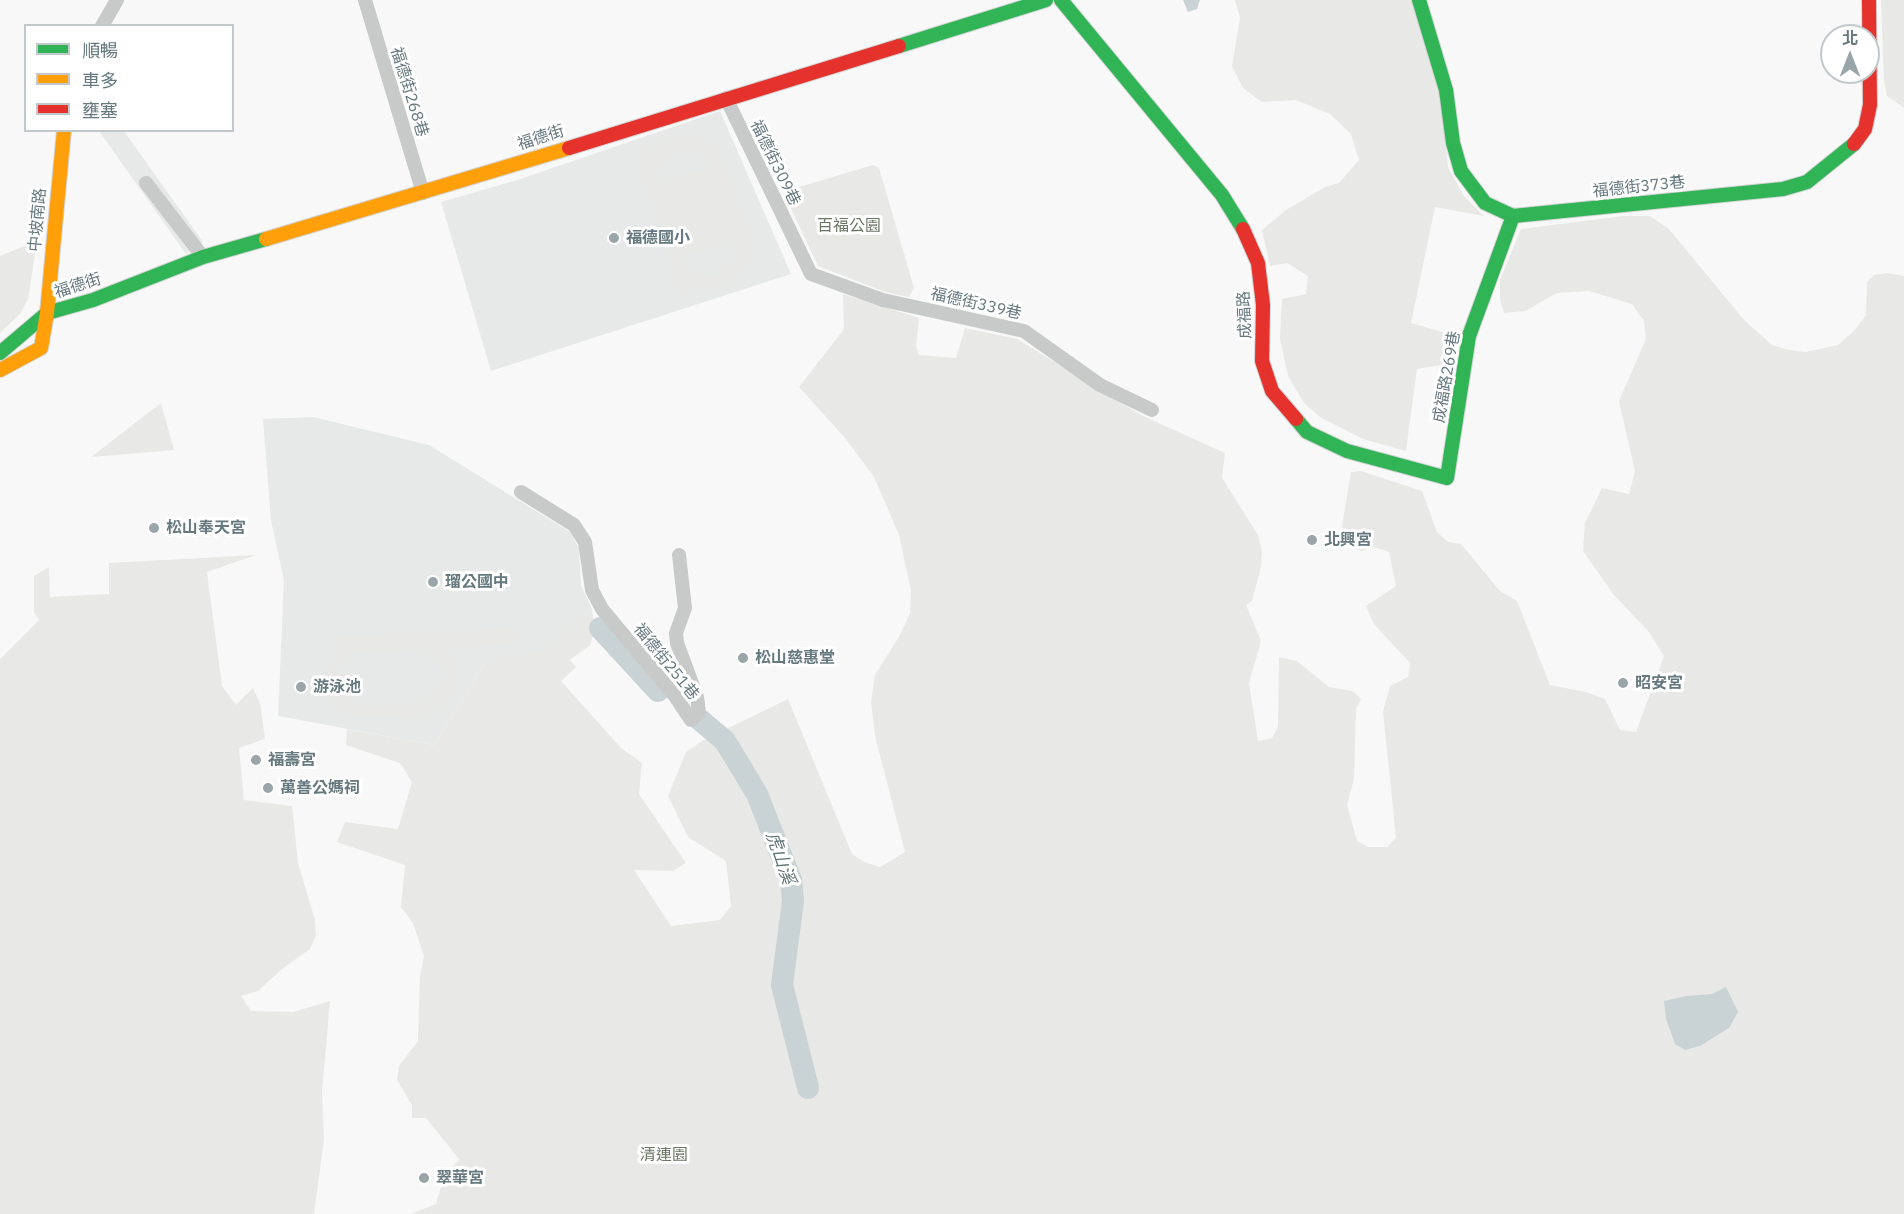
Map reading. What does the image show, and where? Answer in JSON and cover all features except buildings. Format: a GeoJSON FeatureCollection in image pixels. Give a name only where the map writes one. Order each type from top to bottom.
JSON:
{"type":"FeatureCollection","features":[{"type":"Feature","properties":{"kind":"street"},"geometry":{"type":"LineString","coordinates":[[103,24],[117,0]]}},
{"type":"Feature","properties":{"kind":"street","name":"福德街268巷"},"geometry":{"type":"LineString","coordinates":[[364,0],[423,193]]}},
{"type":"Feature","properties":{"kind":"street","name":"福德街"},"geometry":{"type":"LineString","coordinates":[[0,353],[47,313],[93,300],[203,257],[423,193],[1046,0]]}},
{"type":"Feature","properties":{"kind":"street","name":"成福路"},"geometry":{"type":"LineString","coordinates":[[1061,0],[1128,79],[1197,168],[1222,195],[1242,228],[1258,263],[1263,305],[1262,361],[1272,391],[1307,432],[1347,451],[1447,478]]}},
{"type":"Feature","properties":{"kind":"street"},"geometry":{"type":"LineString","coordinates":[[1419,0],[1446,90],[1453,143],[1461,171],[1485,203],[1513,216]]}},
{"type":"Feature","properties":{"kind":"street","name":"福德街373巷"},"geometry":{"type":"LineString","coordinates":[[1513,216],[1783,189],[1807,182],[1850,149],[1865,129],[1870,105],[1869,0]]}},
{"type":"Feature","properties":{"kind":"street","name":"福德街309巷"},"geometry":{"type":"LineString","coordinates":[[726,98],[811,274]]}},
{"type":"Feature","properties":{"kind":"street","name":"中坡南路"},"geometry":{"type":"LineString","coordinates":[[47,313],[64,132]]}},
{"type":"Feature","properties":{"kind":"street"},"geometry":{"type":"LineString","coordinates":[[146,183],[203,257]]}},
{"type":"Feature","properties":{"kind":"street","name":"成福路269巷"},"geometry":{"type":"LineString","coordinates":[[1447,478],[1469,336],[1513,216]]}},
{"type":"Feature","properties":{"kind":"street","name":"福德街339巷"},"geometry":{"type":"LineString","coordinates":[[811,274],[883,300],[1024,331],[1100,385],[1152,410]]}},
{"type":"Feature","properties":{"kind":"street","name":"福德街"},"geometry":{"type":"LineString","coordinates":[[0,369],[41,348],[47,313]]}},
{"type":"Feature","properties":{"kind":"street","name":"福德街251巷"},"geometry":{"type":"LineString","coordinates":[[521,492],[574,525],[585,542],[592,590],[602,609],[675,696],[691,720],[699,713],[697,697],[677,643],[676,633],[685,608],[679,555]]}},
{"type":"Feature","properties":{"kind":"shaded area"},"geometry":{"type":"Polygon","coordinates":[[[1183,0],[1200,0],[1197,9],[1188,12],[1183,0]]]}},
{"type":"Feature","properties":{"kind":"shaded area","name":"福德國小"},"geometry":{"type":"Polygon","coordinates":[[[720,111],[791,274],[491,371],[441,202],[517,180],[720,111]]]}},
{"type":"Feature","properties":{"kind":"shaded area"},"geometry":{"type":"Polygon","coordinates":[[[100,132],[125,132],[203,242],[186,254],[100,132]]]}},
{"type":"Feature","properties":{"kind":"shaded area","name":"瑠公國中"},"geometry":{"type":"Polygon","coordinates":[[[313,417],[429,445],[570,532],[579,548],[581,585],[592,609],[543,651],[487,660],[434,745],[278,716],[284,580],[271,521],[263,419],[313,417]]]}},
{"type":"Feature","properties":{"kind":"shaded area"},"geometry":{"type":"Polygon","coordinates":[[[1726,987],[1738,1012],[1729,1028],[1700,1046],[1685,1050],[1675,1044],[1666,1019],[1664,1001],[1712,994],[1726,987]]]}},
{"type":"Feature","properties":{"kind":"green space"},"geometry":{"type":"Polygon","coordinates":[[[1235,0],[1414,0],[1441,97],[1448,167],[1464,196],[1484,216],[1435,207],[1411,323],[1453,335],[1447,364],[1417,369],[1406,451],[1363,439],[1320,417],[1304,403],[1288,376],[1280,339],[1282,299],[1306,294],[1308,276],[1287,263],[1270,266],[1262,230],[1286,210],[1325,187],[1339,183],[1359,160],[1351,134],[1330,114],[1296,100],[1262,102],[1243,88],[1232,66],[1240,18],[1235,0]]]}},
{"type":"Feature","properties":{"kind":"green space"},"geometry":{"type":"Polygon","coordinates":[[[1881,0],[1904,0],[1904,108],[1887,96],[1884,81],[1881,0]]]}},
{"type":"Feature","properties":{"kind":"green space"},"geometry":{"type":"Polygon","coordinates":[[[701,135],[712,142],[721,153],[750,236],[752,251],[747,266],[729,285],[716,289],[691,284],[693,294],[681,298],[633,147],[646,144],[651,156],[658,144],[668,138],[701,135]],[[688,149],[675,151],[666,158],[658,176],[658,184],[712,167],[701,153],[688,149]],[[734,240],[681,256],[685,266],[705,276],[715,275],[730,264],[736,253],[734,240]]]}},
{"type":"Feature","properties":{"kind":"green space","name":"百福公園"},"geometry":{"type":"Polygon","coordinates":[[[873,165],[879,168],[914,288],[909,297],[885,292],[818,266],[786,198],[789,190],[873,165]]]}},
{"type":"Feature","properties":{"kind":"green space","name":"清連園"},"geometry":{"type":"Polygon","coordinates":[[[1623,216],[1650,216],[1669,229],[1744,320],[1772,345],[1789,350],[1806,352],[1838,345],[1854,331],[1866,315],[1867,282],[1874,275],[1887,273],[1904,276],[1904,1214],[411,1214],[436,1204],[443,1180],[459,1159],[426,1118],[412,1118],[412,1105],[397,1080],[399,1066],[418,1041],[420,976],[424,956],[413,923],[401,907],[405,865],[337,842],[345,822],[398,829],[412,782],[400,763],[346,745],[347,729],[434,745],[487,660],[543,650],[592,609],[595,629],[590,645],[570,660],[576,667],[561,681],[621,748],[642,763],[639,794],[686,863],[673,871],[634,870],[671,926],[720,920],[731,906],[726,861],[688,837],[668,796],[686,752],[702,741],[788,699],[852,854],[864,862],[880,867],[905,852],[875,736],[871,702],[875,675],[900,635],[910,613],[911,591],[899,535],[874,477],[845,438],[799,387],[844,329],[843,294],[919,318],[916,346],[919,355],[956,358],[965,328],[1017,339],[1143,416],[1225,453],[1222,478],[1258,535],[1262,551],[1261,567],[1252,601],[1246,605],[1261,641],[1249,683],[1258,741],[1272,738],[1278,726],[1279,657],[1297,661],[1329,687],[1353,691],[1361,699],[1356,709],[1354,779],[1347,805],[1357,841],[1368,847],[1387,847],[1396,838],[1383,711],[1390,686],[1408,677],[1410,663],[1373,623],[1366,606],[1396,586],[1389,552],[1374,547],[1361,551],[1349,546],[1342,526],[1351,472],[1361,471],[1422,491],[1437,532],[1448,542],[1461,544],[1500,591],[1517,601],[1550,685],[1586,692],[1605,699],[1620,730],[1636,732],[1664,656],[1649,632],[1614,595],[1583,551],[1585,523],[1602,488],[1629,494],[1635,471],[1619,401],[1646,339],[1644,321],[1632,304],[1589,291],[1557,293],[1525,311],[1504,313],[1500,299],[1500,280],[1521,229],[1623,216]]]}},
{"type":"Feature","properties":{"kind":"green space"},"geometry":{"type":"Polygon","coordinates":[[[37,241],[28,299],[20,314],[0,333],[0,256],[37,241]]]}},
{"type":"Feature","properties":{"kind":"green space"},"geometry":{"type":"Polygon","coordinates":[[[161,403],[174,450],[91,457],[161,403]]]}},
{"type":"Feature","properties":{"kind":"green space"},"geometry":{"type":"Polygon","coordinates":[[[256,555],[207,572],[222,686],[236,705],[253,688],[260,703],[265,739],[239,748],[244,800],[292,806],[298,863],[315,920],[316,936],[310,949],[282,969],[258,991],[241,996],[251,1011],[293,1012],[330,1001],[322,1093],[324,1140],[314,1214],[0,1214],[0,659],[39,620],[34,612],[34,576],[49,567],[50,597],[109,594],[109,563],[256,555]]]}},
{"type":"Feature","properties":{"kind":"green space"},"geometry":{"type":"Polygon","coordinates":[[[521,628],[521,644],[446,647],[458,664],[456,689],[443,708],[421,718],[351,716],[336,709],[327,696],[323,678],[338,647],[334,646],[334,637],[521,628]],[[425,650],[354,651],[338,666],[335,676],[337,685],[350,703],[358,707],[420,705],[436,692],[444,677],[441,662],[425,650]]]}},
{"type":"Feature","properties":{"kind":"waterway"},"geometry":{"type":"LineString","coordinates":[[600,628],[658,691]]}},
{"type":"Feature","properties":{"kind":"waterway","name":"虎山溪"},"geometry":{"type":"LineString","coordinates":[[699,719],[725,741],[757,794],[791,880],[793,901],[782,985],[808,1088]]}},
{"type":"Feature","properties":{"kind":"traffic: fast"},"geometry":{"type":"LineString","coordinates":[[899,46],[1046,0]]}},
{"type":"Feature","properties":{"kind":"traffic: fast"},"geometry":{"type":"LineString","coordinates":[[1061,0],[1222,195],[1243,229]]}},
{"type":"Feature","properties":{"kind":"traffic: fast"},"geometry":{"type":"LineString","coordinates":[[1419,0],[1446,90],[1453,143],[1461,171],[1485,203],[1513,216],[1783,189],[1807,182],[1854,144]]}},
{"type":"Feature","properties":{"kind":"traffic: fast"},"geometry":{"type":"LineString","coordinates":[[1296,419],[1307,432],[1347,451],[1447,478],[1469,336],[1513,216]]}},
{"type":"Feature","properties":{"kind":"traffic: fast"},"geometry":{"type":"LineString","coordinates":[[0,353],[47,313],[93,300],[203,257],[266,239]]}},
{"type":"Feature","properties":{"kind":"traffic: slow"},"geometry":{"type":"LineString","coordinates":[[0,370],[41,348],[47,313],[64,132]]}},
{"type":"Feature","properties":{"kind":"traffic: slow"},"geometry":{"type":"LineString","coordinates":[[266,239],[569,148]]}},
{"type":"Feature","properties":{"kind":"traffic: jam"},"geometry":{"type":"LineString","coordinates":[[1854,144],[1865,129],[1870,105],[1869,0]]}},
{"type":"Feature","properties":{"kind":"traffic: jam"},"geometry":{"type":"LineString","coordinates":[[569,148],[899,46]]}},
{"type":"Feature","properties":{"kind":"traffic: jam"},"geometry":{"type":"LineString","coordinates":[[1243,229],[1258,263],[1263,305],[1262,361],[1272,391],[1296,419]]}},
{"type":"Feature","properties":{"kind":"place","name":"福德國小"},"geometry":{"type":"Point","coordinates":[614,238]}},
{"type":"Feature","properties":{"kind":"place","name":"松山奉天宮"},"geometry":{"type":"Point","coordinates":[154,528]}},
{"type":"Feature","properties":{"kind":"place","name":"北興宮"},"geometry":{"type":"Point","coordinates":[1312,540]}},
{"type":"Feature","properties":{"kind":"place","name":"瑠公國中"},"geometry":{"type":"Point","coordinates":[433,582]}},
{"type":"Feature","properties":{"kind":"place","name":"松山慈惠堂"},"geometry":{"type":"Point","coordinates":[743,658]}},
{"type":"Feature","properties":{"kind":"place","name":"昭安宮"},"geometry":{"type":"Point","coordinates":[1623,683]}},
{"type":"Feature","properties":{"kind":"place","name":"游泳池"},"geometry":{"type":"Point","coordinates":[301,687]}},
{"type":"Feature","properties":{"kind":"place","name":"福壽宮"},"geometry":{"type":"Point","coordinates":[256,760]}},
{"type":"Feature","properties":{"kind":"place","name":"萬善公媽祠"},"geometry":{"type":"Point","coordinates":[268,788]}},
{"type":"Feature","properties":{"kind":"place","name":"翠華宮"},"geometry":{"type":"Point","coordinates":[424,1178]}}]}
